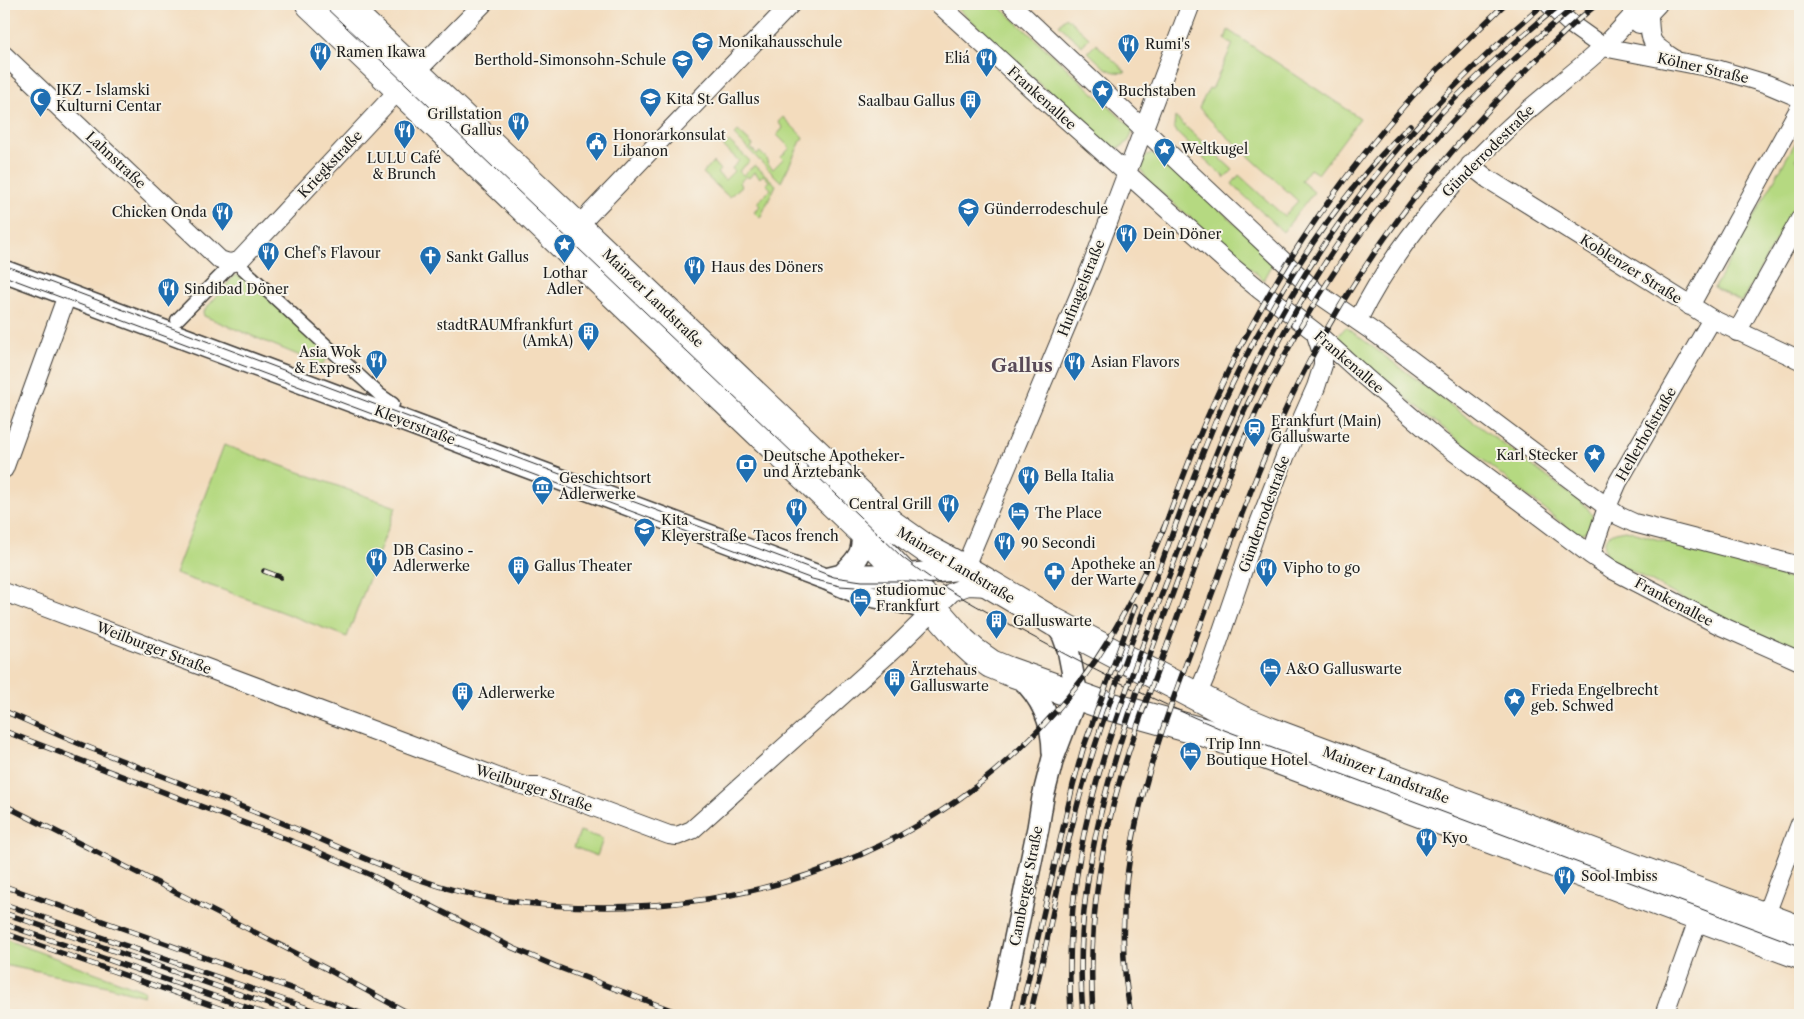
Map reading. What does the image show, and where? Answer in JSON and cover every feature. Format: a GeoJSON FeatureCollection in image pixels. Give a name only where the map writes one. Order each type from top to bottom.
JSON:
{"type":"FeatureCollection","features":[{"type":"Feature","properties":{"kind":"main road","name":"Mainzer Landstraße"},"geometry":{"type":"LineString","coordinates":[[310,4],[407,81],[578,226],[890,524],[925,548],[1054,622],[1240,718],[1699,917],[1800,955]]}},
{"type":"Feature","properties":{"kind":"main road","name":"Mainzer Landstraße"},"geometry":{"type":"LineString","coordinates":[[343,4],[407,81],[862,531],[974,652],[991,664],[1019,676],[1136,714],[1206,733],[1765,916],[1800,930]]}},
{"type":"Feature","properties":{"kind":"street","name":"Kriegkstraße"},"geometry":{"type":"LineString","coordinates":[[177,320],[227,270],[232,262],[240,261],[407,81],[483,4]]}},
{"type":"Feature","properties":{"kind":"street"},"geometry":{"type":"LineString","coordinates":[[578,226],[791,4]]}},
{"type":"Feature","properties":{"kind":"street","name":"Frankenallee"},"geometry":{"type":"LineString","coordinates":[[939,4],[1032,90],[1231,266],[1315,332],[1441,442],[1613,570],[1721,626],[1800,661]]}},
{"type":"Feature","properties":{"kind":"street"},"geometry":{"type":"LineString","coordinates":[[1011,4],[1318,293],[1333,305],[1358,320],[1606,507],[1619,516],[1634,522],[1800,566]]}},
{"type":"Feature","properties":{"kind":"street","name":"Hufnagelstraße"},"geometry":{"type":"LineString","coordinates":[[964,569],[1088,273],[1191,4]]}},
{"type":"Feature","properties":{"kind":"street"},"geometry":{"type":"LineString","coordinates":[[1549,4],[1572,25],[1603,47]]}},
{"type":"Feature","properties":{"kind":"street"},"geometry":{"type":"LineString","coordinates":[[1655,7],[1650,37],[1657,47],[1678,62]]}},
{"type":"Feature","properties":{"kind":"street","name":"Günderrodestraße"},"geometry":{"type":"LineString","coordinates":[[1358,320],[1366,303],[1405,243],[1470,165],[1525,113],[1603,47],[1623,37],[1655,7]]}},
{"type":"Feature","properties":{"kind":"street","name":"Kölner Straße"},"geometry":{"type":"LineString","coordinates":[[1603,47],[1717,69],[1767,84],[1800,98]]}},
{"type":"Feature","properties":{"kind":"street","name":"Lahnstraße"},"geometry":{"type":"LineString","coordinates":[[4,55],[220,260],[232,262],[380,395],[393,404]]}},
{"type":"Feature","properties":{"kind":"street"},"geometry":{"type":"LineString","coordinates":[[1690,306],[1800,107]]}},
{"type":"Feature","properties":{"kind":"street","name":"Koblenzer Straße"},"geometry":{"type":"LineString","coordinates":[[1470,165],[1488,180],[1690,306],[1737,332],[1800,360]]}},
{"type":"Feature","properties":{"kind":"street"},"geometry":{"type":"LineString","coordinates":[[1737,332],[1800,219]]}},
{"type":"Feature","properties":{"kind":"street","name":"Kleyerstraße"},"geometry":{"type":"LineString","coordinates":[[4,271],[834,577],[860,594],[934,610]]}},
{"type":"Feature","properties":{"kind":"street"},"geometry":{"type":"LineString","coordinates":[[4,469],[10,434],[67,294]]}},
{"type":"Feature","properties":{"kind":"street","name":"Hellerhofstraße"},"geometry":{"type":"LineString","coordinates":[[1591,555],[1606,507],[1618,482],[1712,319]]}},
{"type":"Feature","properties":{"kind":"street","name":"Günderrodestraße"},"geometry":{"type":"LineString","coordinates":[[1197,696],[1211,663],[1258,526],[1285,457],[1316,387],[1323,364],[1323,356],[1315,332]]}},
{"type":"Feature","properties":{"kind":"street"},"geometry":{"type":"LineString","coordinates":[[834,577],[858,558],[862,552],[862,531]]}},
{"type":"Feature","properties":{"kind":"street","name":"Kleyerstraße"},"geometry":{"type":"LineString","coordinates":[[834,577],[904,575],[964,569]]}},
{"type":"Feature","properties":{"kind":"street","name":"Weilburger Straße"},"geometry":{"type":"LineString","coordinates":[[4,592],[518,785],[540,787],[670,836],[677,836],[692,830],[896,647],[950,594],[958,588],[975,586],[995,588]]}},
{"type":"Feature","properties":{"kind":"street"},"geometry":{"type":"LineString","coordinates":[[1054,622],[1063,635],[1068,649],[1077,695]]}},
{"type":"Feature","properties":{"kind":"street","name":"Camberger Straße"},"geometry":{"type":"LineString","coordinates":[[1019,676],[1032,687],[1045,710],[1052,735],[1053,758]]}},
{"type":"Feature","properties":{"kind":"street","name":"Camberger Straße"},"geometry":{"type":"LineString","coordinates":[[999,1015],[1043,798],[1053,758],[1077,695]]}},
{"type":"Feature","properties":{"kind":"street"},"geometry":{"type":"LineString","coordinates":[[1765,916],[1800,824]]}},
{"type":"Feature","properties":{"kind":"street"},"geometry":{"type":"LineString","coordinates":[[1664,1015],[1699,917]]}},
{"type":"Feature","properties":{"kind":"green space"},"geometry":{"type":"Polygon","coordinates":[[[953,4],[997,4],[1133,129],[1126,144],[1110,149],[953,4]]]}},
{"type":"Feature","properties":{"kind":"green space"},"geometry":{"type":"Polygon","coordinates":[[[1066,17],[1089,38],[1082,46],[1059,25],[1066,17]]]}},
{"type":"Feature","properties":{"kind":"green space"},"geometry":{"type":"Polygon","coordinates":[[[1228,30],[1360,118],[1318,174],[1310,169],[1301,181],[1314,192],[1283,232],[1232,184],[1239,175],[1284,216],[1298,201],[1219,129],[1199,108],[1209,88],[1212,89],[1233,44],[1225,40],[1228,30]]]}},
{"type":"Feature","properties":{"kind":"green space"},"geometry":{"type":"Polygon","coordinates":[[[1096,44],[1126,72],[1109,70],[1096,60],[1088,52],[1096,44]]]}},
{"type":"Feature","properties":{"kind":"green space"},"geometry":{"type":"Polygon","coordinates":[[[783,117],[803,137],[781,182],[734,135],[738,131],[753,145],[751,148],[757,154],[760,152],[768,160],[767,163],[773,169],[790,148],[777,135],[783,128],[778,122],[783,117]]]}},
{"type":"Feature","properties":{"kind":"green space"},"geometry":{"type":"Polygon","coordinates":[[[1175,117],[1233,170],[1225,178],[1178,134],[1174,127],[1175,117]]]}},
{"type":"Feature","properties":{"kind":"green space"},"geometry":{"type":"Polygon","coordinates":[[[1800,134],[1800,151],[1795,160],[1800,163],[1800,196],[1742,302],[1714,288],[1800,134]]]}},
{"type":"Feature","properties":{"kind":"green space"},"geometry":{"type":"Polygon","coordinates":[[[729,141],[750,161],[739,171],[743,175],[755,165],[776,185],[760,218],[754,212],[760,206],[757,203],[771,189],[766,184],[769,181],[763,175],[760,178],[754,172],[749,178],[746,176],[739,183],[742,186],[729,197],[703,173],[713,162],[720,170],[717,173],[725,180],[734,171],[732,168],[739,161],[723,146],[729,141]]]}},
{"type":"Feature","properties":{"kind":"green space"},"geometry":{"type":"Polygon","coordinates":[[[1151,154],[1161,156],[1275,260],[1264,280],[1153,186],[1143,173],[1141,165],[1145,157],[1151,154]]]}},
{"type":"Feature","properties":{"kind":"green space"},"geometry":{"type":"Polygon","coordinates":[[[235,275],[244,277],[330,353],[322,365],[204,316],[203,312],[235,275]]]}},
{"type":"Feature","properties":{"kind":"green space"},"geometry":{"type":"Polygon","coordinates":[[[1346,327],[1586,506],[1592,515],[1594,524],[1588,531],[1581,534],[1572,531],[1560,522],[1334,340],[1346,327]]]}},
{"type":"Feature","properties":{"kind":"green space"},"geometry":{"type":"Polygon","coordinates":[[[224,445],[396,507],[347,637],[229,592],[175,574],[224,445]]]}},
{"type":"Feature","properties":{"kind":"green space"},"geometry":{"type":"Polygon","coordinates":[[[1626,530],[1800,582],[1800,651],[1726,622],[1608,558],[1604,546],[1605,541],[1610,535],[1626,530]]]}},
{"type":"Feature","properties":{"kind":"green space"},"geometry":{"type":"Polygon","coordinates":[[[580,831],[603,839],[597,856],[574,847],[580,831]]]}},
{"type":"Feature","properties":{"kind":"green space"},"geometry":{"type":"Polygon","coordinates":[[[4,939],[145,991],[144,996],[103,985],[4,965],[4,939]]]}},
{"type":"Feature","properties":{"kind":"tram line"},"geometry":{"type":"LineString","coordinates":[[322,4],[902,557],[946,588],[992,615],[1096,670],[1145,695],[1219,728],[1800,946]]}},
{"type":"Feature","properties":{"kind":"tram line"},"geometry":{"type":"LineString","coordinates":[[4,265],[834,577],[862,581],[909,581],[933,584]]}},
{"type":"Feature","properties":{"kind":"tram line"},"geometry":{"type":"LineString","coordinates":[[4,276],[812,579],[840,586],[855,587]]}},
{"type":"Feature","properties":{"kind":"railway"},"geometry":{"type":"LineString","coordinates":[[1163,531],[1193,451],[1227,373],[1270,292],[1308,231],[1350,172],[1395,116],[1440,67],[1505,4]]}},
{"type":"Feature","properties":{"kind":"railway"},"geometry":{"type":"LineString","coordinates":[[1071,1015],[1070,953],[1075,890],[1087,818],[1095,787],[1124,696],[1204,483],[1257,361],[1284,310],[1314,261],[1346,213],[1382,168],[1419,124],[1459,82],[1544,4]]}},
{"type":"Feature","properties":{"kind":"railway"},"geometry":{"type":"LineString","coordinates":[[1083,1015],[1081,963],[1084,913],[1090,863],[1100,814],[1113,766],[1145,670],[1203,510],[1249,401],[1301,302],[1337,245],[1359,215],[1435,119],[1469,84],[1561,4]]}},
{"type":"Feature","properties":{"kind":"railway"},"geometry":{"type":"LineString","coordinates":[[1093,1015],[1092,956],[1096,896],[1112,809],[1138,724],[1212,520],[1257,410],[1287,351],[1320,295],[1356,241],[1395,189],[1436,139],[1481,91],[1578,4]]}},
{"type":"Feature","properties":{"kind":"railway"},"geometry":{"type":"LineString","coordinates":[[1131,1015],[1124,964],[1124,915],[1128,866],[1137,818],[1150,770],[1181,676],[1263,460],[1293,394],[1329,325],[1351,288],[1425,184],[1509,88],[1552,44],[1597,4]]}},
{"type":"Feature","properties":{"kind":"railway"},"geometry":{"type":"LineString","coordinates":[[1030,1015],[1068,842],[1092,757],[1130,645],[1217,417],[1244,360],[1284,287],[1306,252],[1355,186],[1410,125]]}},
{"type":"Feature","properties":{"kind":"railway"},"geometry":{"type":"LineString","coordinates":[[4,711],[86,746],[270,818],[371,861],[449,889],[507,901],[588,907],[671,904],[736,894],[800,878],[860,855],[917,826],[972,790],[1022,747],[1068,697],[1111,637],[1145,571],[1165,525]]}},
{"type":"Feature","properties":{"kind":"railway"},"geometry":{"type":"LineString","coordinates":[[264,571],[280,577]]}},
{"type":"Feature","properties":{"kind":"railway"},"geometry":{"type":"LineString","coordinates":[[1020,1015],[1083,749],[1135,606]]}},
{"type":"Feature","properties":{"kind":"railway"},"geometry":{"type":"LineString","coordinates":[[4,731],[307,847],[371,875],[513,948],[684,1015]]}},
{"type":"Feature","properties":{"kind":"railway"},"geometry":{"type":"LineString","coordinates":[[4,805],[327,969],[412,1015]]}},
{"type":"Feature","properties":{"kind":"railway"},"geometry":{"type":"LineString","coordinates":[[4,886],[366,1015]]}},
{"type":"Feature","properties":{"kind":"railway"},"geometry":{"type":"LineString","coordinates":[[4,904],[328,1015]]}},
{"type":"Feature","properties":{"kind":"railway"},"geometry":{"type":"LineString","coordinates":[[4,913],[300,1015]]}},
{"type":"Feature","properties":{"kind":"railway"},"geometry":{"type":"LineString","coordinates":[[4,924],[269,1015]]}},
{"type":"Feature","properties":{"kind":"railway"},"geometry":{"type":"LineString","coordinates":[[4,933],[239,1015]]}},
{"type":"Feature","properties":{"kind":"place","name":"Monikahausschule"},"geometry":{"type":"Point","coordinates":[702,61]}},
{"type":"Feature","properties":{"kind":"place","name":"Rumi's"},"geometry":{"type":"Point","coordinates":[1129,63]}},
{"type":"Feature","properties":{"kind":"place","name":"Ramen Ikawa"},"geometry":{"type":"Point","coordinates":[320,71]}},
{"type":"Feature","properties":{"kind":"place","name":"Eliá"},"geometry":{"type":"Point","coordinates":[986,77]}},
{"type":"Feature","properties":{"kind":"place","name":"Berthold-Simonsohn-Schule"},"geometry":{"type":"Point","coordinates":[682,79]}},
{"type":"Feature","properties":{"kind":"place","name":"Buchstaben"},"geometry":{"type":"Point","coordinates":[1102,110]}},
{"type":"Feature","properties":{"kind":"place","name":"IKZ - Islamski Kulturni Centar"},"geometry":{"type":"Point","coordinates":[40,117]}},
{"type":"Feature","properties":{"kind":"place","name":"Kita St. Gallus"},"geometry":{"type":"Point","coordinates":[650,118]}},
{"type":"Feature","properties":{"kind":"place","name":"Saalbau Gallus"},"geometry":{"type":"Point","coordinates":[971,120]}},
{"type":"Feature","properties":{"kind":"place","name":"Grillstation Gallus"},"geometry":{"type":"Point","coordinates":[518,141]}},
{"type":"Feature","properties":{"kind":"place","name":"LULU Café & Brunch"},"geometry":{"type":"Point","coordinates":[404,149]}},
{"type":"Feature","properties":{"kind":"place","name":"Honorarkonsulat Libanon"},"geometry":{"type":"Point","coordinates":[597,162]}},
{"type":"Feature","properties":{"kind":"place","name":"Weltkugel"},"geometry":{"type":"Point","coordinates":[1165,168]}},
{"type":"Feature","properties":{"kind":"place","name":"Günderrodeschule"},"geometry":{"type":"Point","coordinates":[968,228]}},
{"type":"Feature","properties":{"kind":"place","name":"Chicken Onda"},"geometry":{"type":"Point","coordinates":[223,231]}},
{"type":"Feature","properties":{"kind":"place","name":"Dein Döner"},"geometry":{"type":"Point","coordinates":[1127,253]}},
{"type":"Feature","properties":{"kind":"place","name":"Lothar Adler"},"geometry":{"type":"Point","coordinates":[565,264]}},
{"type":"Feature","properties":{"kind":"place","name":"Chef's Flavour"},"geometry":{"type":"Point","coordinates":[268,272]}},
{"type":"Feature","properties":{"kind":"place","name":"Sankt Gallus"},"geometry":{"type":"Point","coordinates":[430,276]}},
{"type":"Feature","properties":{"kind":"place","name":"Haus des Döners"},"geometry":{"type":"Point","coordinates":[695,286]}},
{"type":"Feature","properties":{"kind":"place","name":"Sindibad Döner"},"geometry":{"type":"Point","coordinates":[168,308]}},
{"type":"Feature","properties":{"kind":"place","name":"stadtRAUMfrankfurt (AmkA)"},"geometry":{"type":"Point","coordinates":[589,352]}},
{"type":"Feature","properties":{"kind":"place","name":"Asia Wok & Express"},"geometry":{"type":"Point","coordinates":[377,379]}},
{"type":"Feature","properties":{"kind":"place","name":"Asian Flavors"},"geometry":{"type":"Point","coordinates":[1075,381]}},
{"type":"Feature","properties":{"kind":"place","name":"Frankfurt (Main) Galluswarte"},"geometry":{"type":"Point","coordinates":[1255,448]}},
{"type":"Feature","properties":{"kind":"place","name":"Karl Stecker"},"geometry":{"type":"Point","coordinates":[1594,474]}},
{"type":"Feature","properties":{"kind":"place","name":"Deutsche Apotheker- und Ärztebank"},"geometry":{"type":"Point","coordinates":[747,483]}},
{"type":"Feature","properties":{"kind":"place","name":"Bella Italia"},"geometry":{"type":"Point","coordinates":[1028,495]}},
{"type":"Feature","properties":{"kind":"place","name":"Geschichtsort Adlerwerke"},"geometry":{"type":"Point","coordinates":[543,505]}},
{"type":"Feature","properties":{"kind":"place","name":"Central Grill"},"geometry":{"type":"Point","coordinates":[948,523]}},
{"type":"Feature","properties":{"kind":"place","name":"Tacos french"},"geometry":{"type":"Point","coordinates":[796,527]}},
{"type":"Feature","properties":{"kind":"place","name":"The Place"},"geometry":{"type":"Point","coordinates":[1019,532]}},
{"type":"Feature","properties":{"kind":"place","name":"Kita Kleyerstraße"},"geometry":{"type":"Point","coordinates":[645,547]}},
{"type":"Feature","properties":{"kind":"place","name":"90 Secondi"},"geometry":{"type":"Point","coordinates":[1005,562]}},
{"type":"Feature","properties":{"kind":"place","name":"DB Casino - Adlerwerke"},"geometry":{"type":"Point","coordinates":[377,577]}},
{"type":"Feature","properties":{"kind":"place","name":"Gallus Theater"},"geometry":{"type":"Point","coordinates":[518,585]}},
{"type":"Feature","properties":{"kind":"place","name":"Vipho to go"},"geometry":{"type":"Point","coordinates":[1267,587]}},
{"type":"Feature","properties":{"kind":"place","name":"Apotheke an der Warte"},"geometry":{"type":"Point","coordinates":[1055,591]}},
{"type":"Feature","properties":{"kind":"place","name":"studiomuc Frankfurt"},"geometry":{"type":"Point","coordinates":[860,617]}},
{"type":"Feature","properties":{"kind":"place","name":"Galluswarte"},"geometry":{"type":"Point","coordinates":[997,640]}},
{"type":"Feature","properties":{"kind":"place","name":"A&O Galluswarte"},"geometry":{"type":"Point","coordinates":[1270,688]}},
{"type":"Feature","properties":{"kind":"place","name":"Ärztehaus Galluswarte"},"geometry":{"type":"Point","coordinates":[894,697]}},
{"type":"Feature","properties":{"kind":"place","name":"Adlerwerke"},"geometry":{"type":"Point","coordinates":[462,712]}},
{"type":"Feature","properties":{"kind":"place","name":"Frieda Engelbrecht geb. Schwed"},"geometry":{"type":"Point","coordinates":[1515,717]}},
{"type":"Feature","properties":{"kind":"place","name":"Trip Inn Boutique Hotel"},"geometry":{"type":"Point","coordinates":[1190,771]}},
{"type":"Feature","properties":{"kind":"place","name":"Kyo"},"geometry":{"type":"Point","coordinates":[1426,857]}},
{"type":"Feature","properties":{"kind":"place","name":"Sool Imbiss"},"geometry":{"type":"Point","coordinates":[1565,895]}},
{"type":"Feature","properties":{"kind":"district","name":"Gallus"},"geometry":{"type":"Point","coordinates":[1022,365]}}]}
